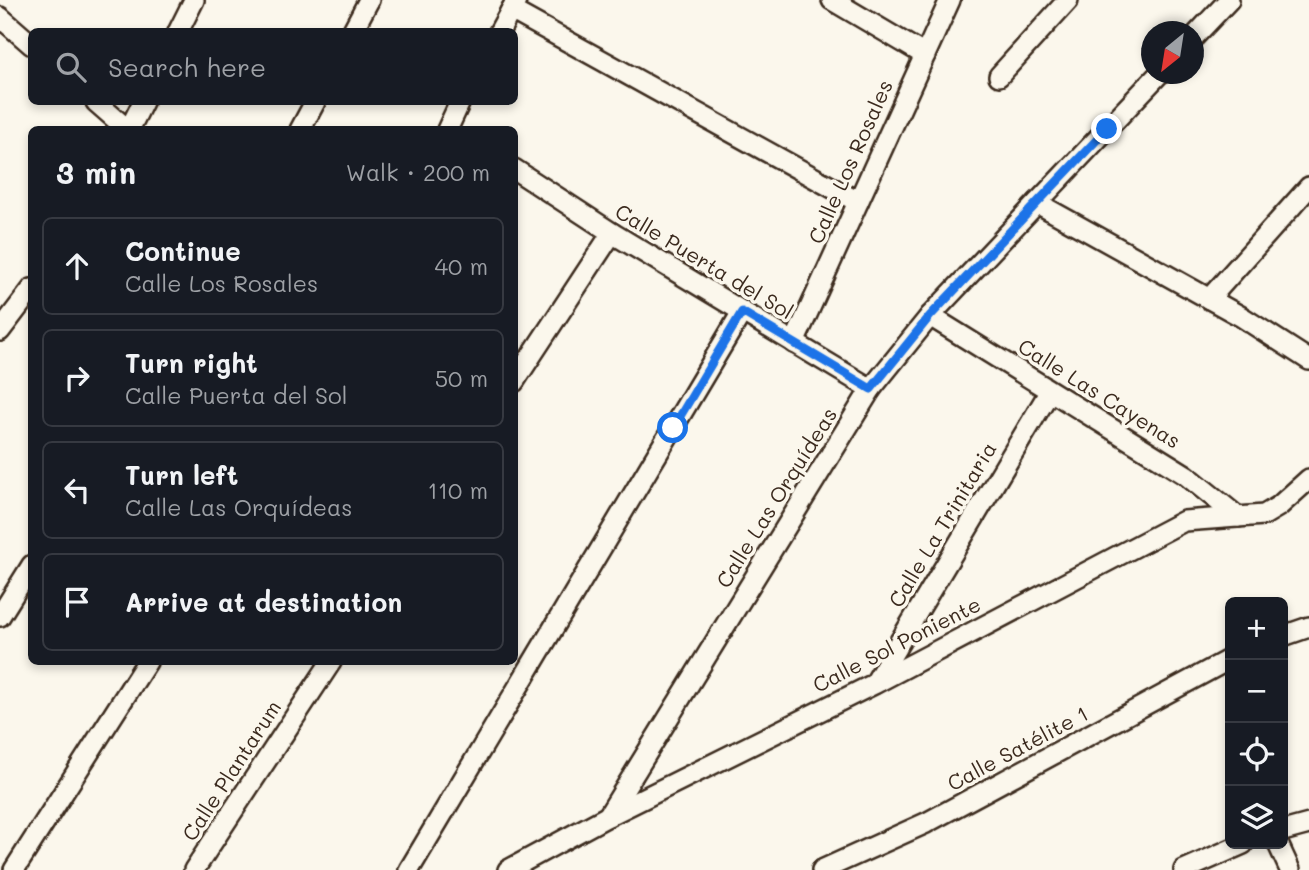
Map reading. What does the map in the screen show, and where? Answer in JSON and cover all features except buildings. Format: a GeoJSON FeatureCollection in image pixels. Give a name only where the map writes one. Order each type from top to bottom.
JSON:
{"type":"FeatureCollection","features":[{"type":"Feature","properties":{"kind":"street"},"geometry":{"type":"LineString","coordinates":[[180,28],[194,0]]}},
{"type":"Feature","properties":{"kind":"street"},"geometry":{"type":"LineString","coordinates":[[354,28],[369,0]]}},
{"type":"Feature","properties":{"kind":"street"},"geometry":{"type":"LineString","coordinates":[[832,0],[925,55]]}},
{"type":"Feature","properties":{"kind":"street","name":"Calle Los Rosales"},"geometry":{"type":"LineString","coordinates":[[794,343],[950,0]]}},
{"type":"Feature","properties":{"kind":"street"},"geometry":{"type":"LineString","coordinates":[[999,76],[1068,0]]}},
{"type":"Feature","properties":{"kind":"street"},"geometry":{"type":"LineString","coordinates":[[1204,26],[1229,0]]}},
{"type":"Feature","properties":{"kind":"street"},"geometry":{"type":"LineString","coordinates":[[501,28],[514,5],[858,202]]}},
{"type":"Feature","properties":{"kind":"street"},"geometry":{"type":"LineString","coordinates":[[3,26],[28,42]]}},
{"type":"Feature","properties":{"kind":"street","name":"Calle Las Orquídeas"},"geometry":{"type":"LineString","coordinates":[[608,816],[871,389],[930,316],[1150,84]]}},
{"type":"Feature","properties":{"kind":"street"},"geometry":{"type":"LineString","coordinates":[[99,105],[123,126]]}},
{"type":"Feature","properties":{"kind":"street"},"geometry":{"type":"LineString","coordinates":[[130,126],[141,105]]}},
{"type":"Feature","properties":{"kind":"street"},"geometry":{"type":"LineString","coordinates":[[302,126],[313,105]]}},
{"type":"Feature","properties":{"kind":"street"},"geometry":{"type":"LineString","coordinates":[[445,126],[458,105]]}},
{"type":"Feature","properties":{"kind":"street","name":"Calle Puerta del Sol"},"geometry":{"type":"LineString","coordinates":[[518,172],[612,233],[871,389]]}},
{"type":"Feature","properties":{"kind":"street"},"geometry":{"type":"LineString","coordinates":[[1209,299],[1309,187]]}},
{"type":"Feature","properties":{"kind":"street"},"geometry":{"type":"LineString","coordinates":[[1037,203],[1209,299],[1309,360]]}},
{"type":"Feature","properties":{"kind":"street"},"geometry":{"type":"LineString","coordinates":[[518,376],[612,233]]}},
{"type":"Feature","properties":{"kind":"street"},"geometry":{"type":"LineString","coordinates":[[0,331],[28,294]]}},
{"type":"Feature","properties":{"kind":"street"},"geometry":{"type":"LineString","coordinates":[[409,870],[742,312]]}},
{"type":"Feature","properties":{"kind":"street","name":"Calle Las Cayenas"},"geometry":{"type":"LineString","coordinates":[[930,316],[1186,475],[1238,517]]}},
{"type":"Feature","properties":{"kind":"street","name":"Calle La Trinitaria"},"geometry":{"type":"LineString","coordinates":[[874,684],[1051,391]]}},
{"type":"Feature","properties":{"kind":"street","name":"Calle Sol Poniente"},"geometry":{"type":"LineString","coordinates":[[508,870],[608,816],[874,684],[1184,521],[1264,515],[1279,506],[1309,479]]}},
{"type":"Feature","properties":{"kind":"street"},"geometry":{"type":"LineString","coordinates":[[0,616],[28,571]]}},
{"type":"Feature","properties":{"kind":"street"},"geometry":{"type":"LineString","coordinates":[[1288,634],[1309,627]]}},
{"type":"Feature","properties":{"kind":"street","name":"Calle Satélite 1"},"geometry":{"type":"LineString","coordinates":[[822,870],[926,823],[1228,660]]}},
{"type":"Feature","properties":{"kind":"street"},"geometry":{"type":"LineString","coordinates":[[13,870],[145,665]]}},
{"type":"Feature","properties":{"kind":"street","name":"Calle Plantarum"},"geometry":{"type":"LineString","coordinates":[[194,870],[329,665]]}},
{"type":"Feature","properties":{"kind":"street"},"geometry":{"type":"LineString","coordinates":[[1288,830],[1309,824]]}},
{"type":"Feature","properties":{"kind":"street"},"geometry":{"type":"LineString","coordinates":[[1184,870],[1232,849]]}},
{"type":"Feature","properties":{"kind":"street"},"geometry":{"type":"LineString","coordinates":[[1280,849],[1290,870]]}},
{"type":"Feature","properties":{"kind":"route"},"geometry":{"type":"LineString","coordinates":[[673,428],[742,312],[871,389],[930,316],[1107,129]]}}]}
